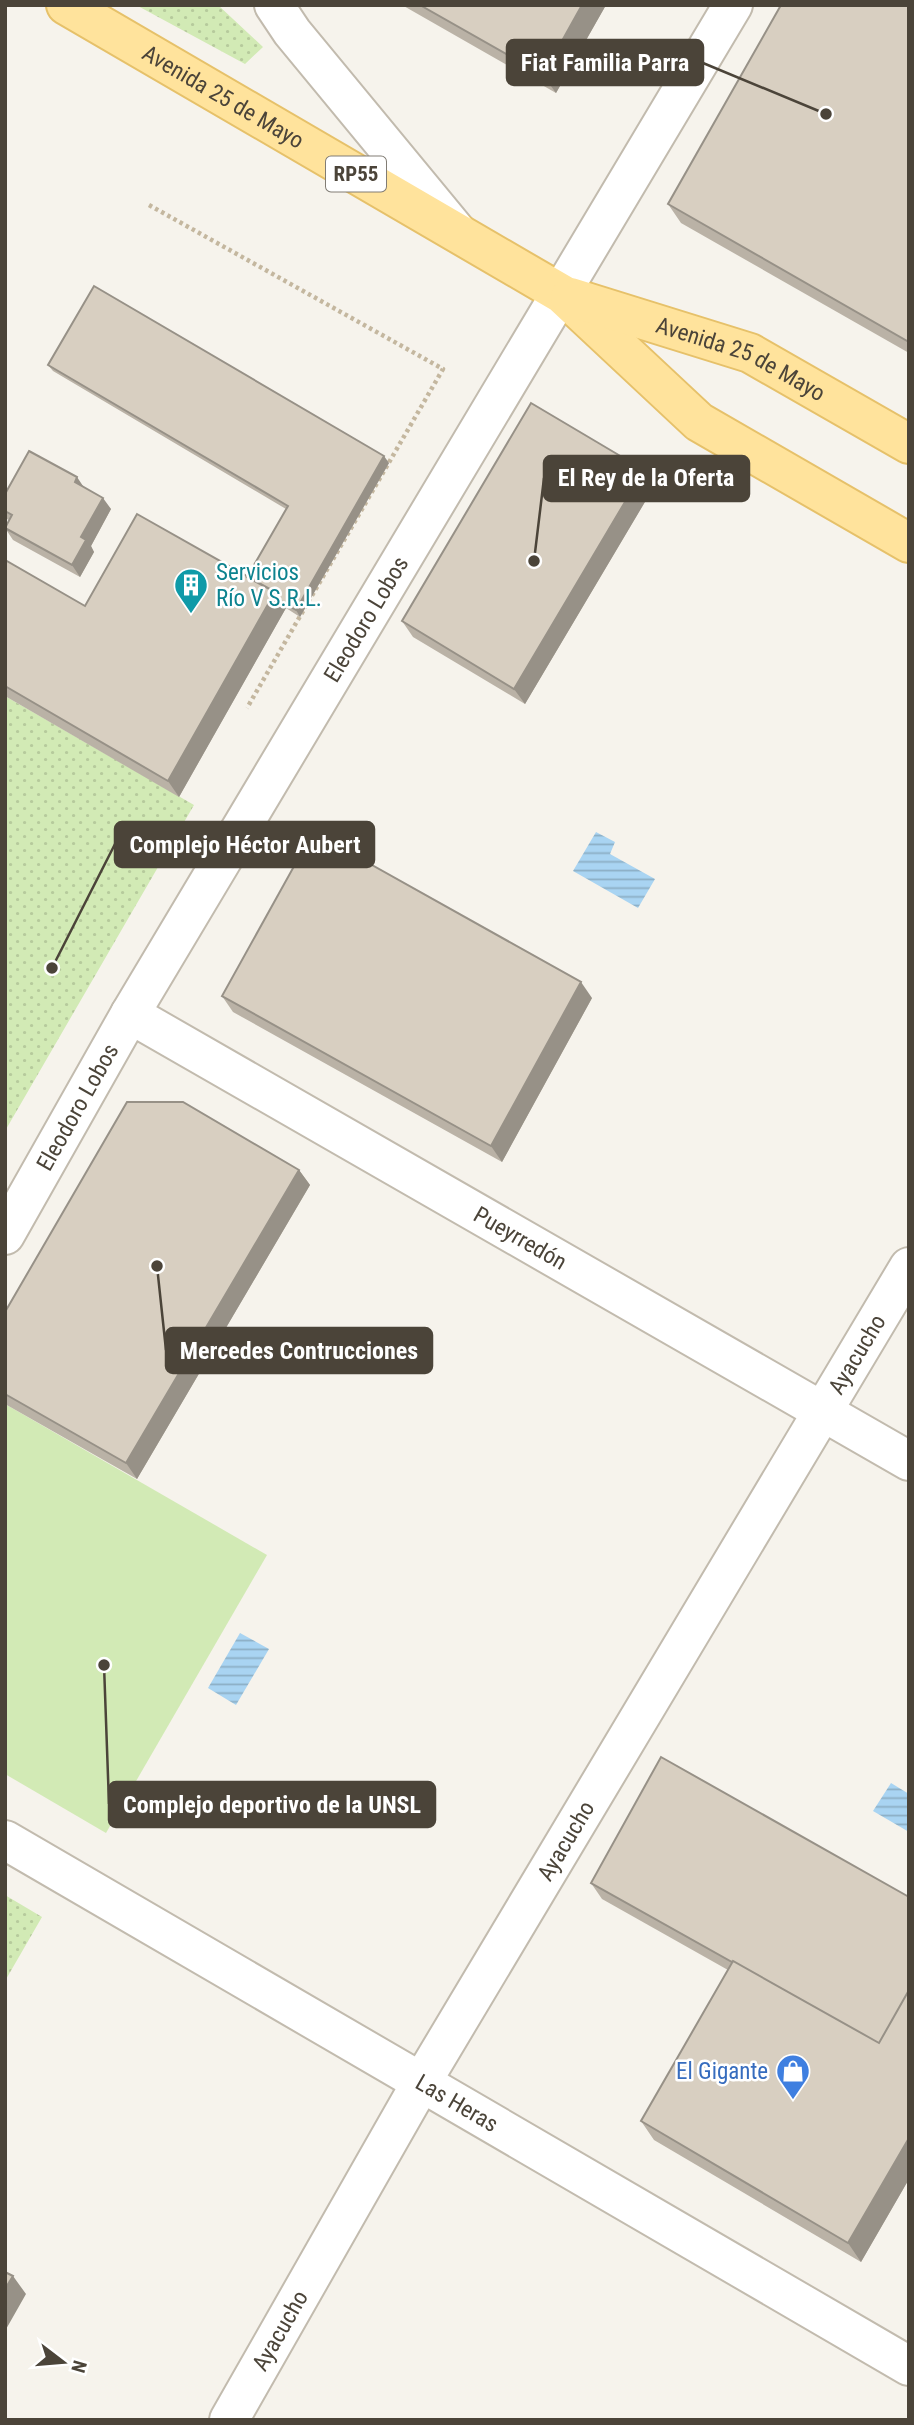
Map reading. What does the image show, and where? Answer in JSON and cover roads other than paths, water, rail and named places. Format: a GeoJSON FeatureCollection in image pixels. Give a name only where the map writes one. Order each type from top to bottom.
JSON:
{"type":"FeatureCollection","features":[{"type":"Feature","properties":{"kind":"main road","name":"Avenida 25 de Mayo"},"geometry":{"type":"LineString","coordinates":[[66,5],[562,294],[751,353],[909,444]]}},
{"type":"Feature","properties":{"kind":"main road","name":"Avenida 25 de Mayo"},"geometry":{"type":"LineString","coordinates":[[562,294],[699,422],[909,543]]}},
{"type":"Feature","properties":{"kind":"street"},"geometry":{"type":"LineString","coordinates":[[274,5],[300,43],[460,235]]}},
{"type":"Feature","properties":{"kind":"street","name":"Eleodoro Lobos"},"geometry":{"type":"LineString","coordinates":[[5,1235],[130,1014],[733,5]]}},
{"type":"Feature","properties":{"kind":"street","name":"Pueyrredón"},"geometry":{"type":"LineString","coordinates":[[130,1014],[909,1461]]}},
{"type":"Feature","properties":{"kind":"street","name":"Ayacucho"},"geometry":{"type":"LineString","coordinates":[[229,2420],[421,2083],[909,1267]]}},
{"type":"Feature","properties":{"kind":"street","name":"Las Heras"},"geometry":{"type":"LineString","coordinates":[[5,1840],[909,2366]]}},
{"type":"Feature","properties":{"kind":"water"},"geometry":{"type":"Polygon","coordinates":[[[596,832],[615,842],[610,854],[655,879],[638,908],[573,871],[596,832]]]}},
{"type":"Feature","properties":{"kind":"water"},"geometry":{"type":"Polygon","coordinates":[[[240,1633],[269,1649],[236,1705],[208,1688],[240,1633]]]}},
{"type":"Feature","properties":{"kind":"water"},"geometry":{"type":"Polygon","coordinates":[[[891,1783],[909,1794],[909,1832],[873,1811],[891,1783]]]}},
{"type":"Feature","properties":{"kind":"place","name":"Fiat Familia Parra"},"geometry":{"type":"Point","coordinates":[826,114]}},
{"type":"Feature","properties":{"kind":"place","name":"El Rey de la Oferta"},"geometry":{"type":"Point","coordinates":[534,561]}},
{"type":"Feature","properties":{"kind":"place","name":"Servicios Río V S.R.L."},"geometry":{"type":"Point","coordinates":[191,615]}},
{"type":"Feature","properties":{"kind":"place","name":"Complejo Héctor Aubert"},"geometry":{"type":"Point","coordinates":[52,968]}},
{"type":"Feature","properties":{"kind":"place","name":"Mercedes Contrucciones"},"geometry":{"type":"Point","coordinates":[157,1266]}},
{"type":"Feature","properties":{"kind":"place","name":"Complejo deportivo de la UNSL"},"geometry":{"type":"Point","coordinates":[104,1665]}},
{"type":"Feature","properties":{"kind":"place","name":"El Gigante"},"geometry":{"type":"Point","coordinates":[793,2101]}}]}
